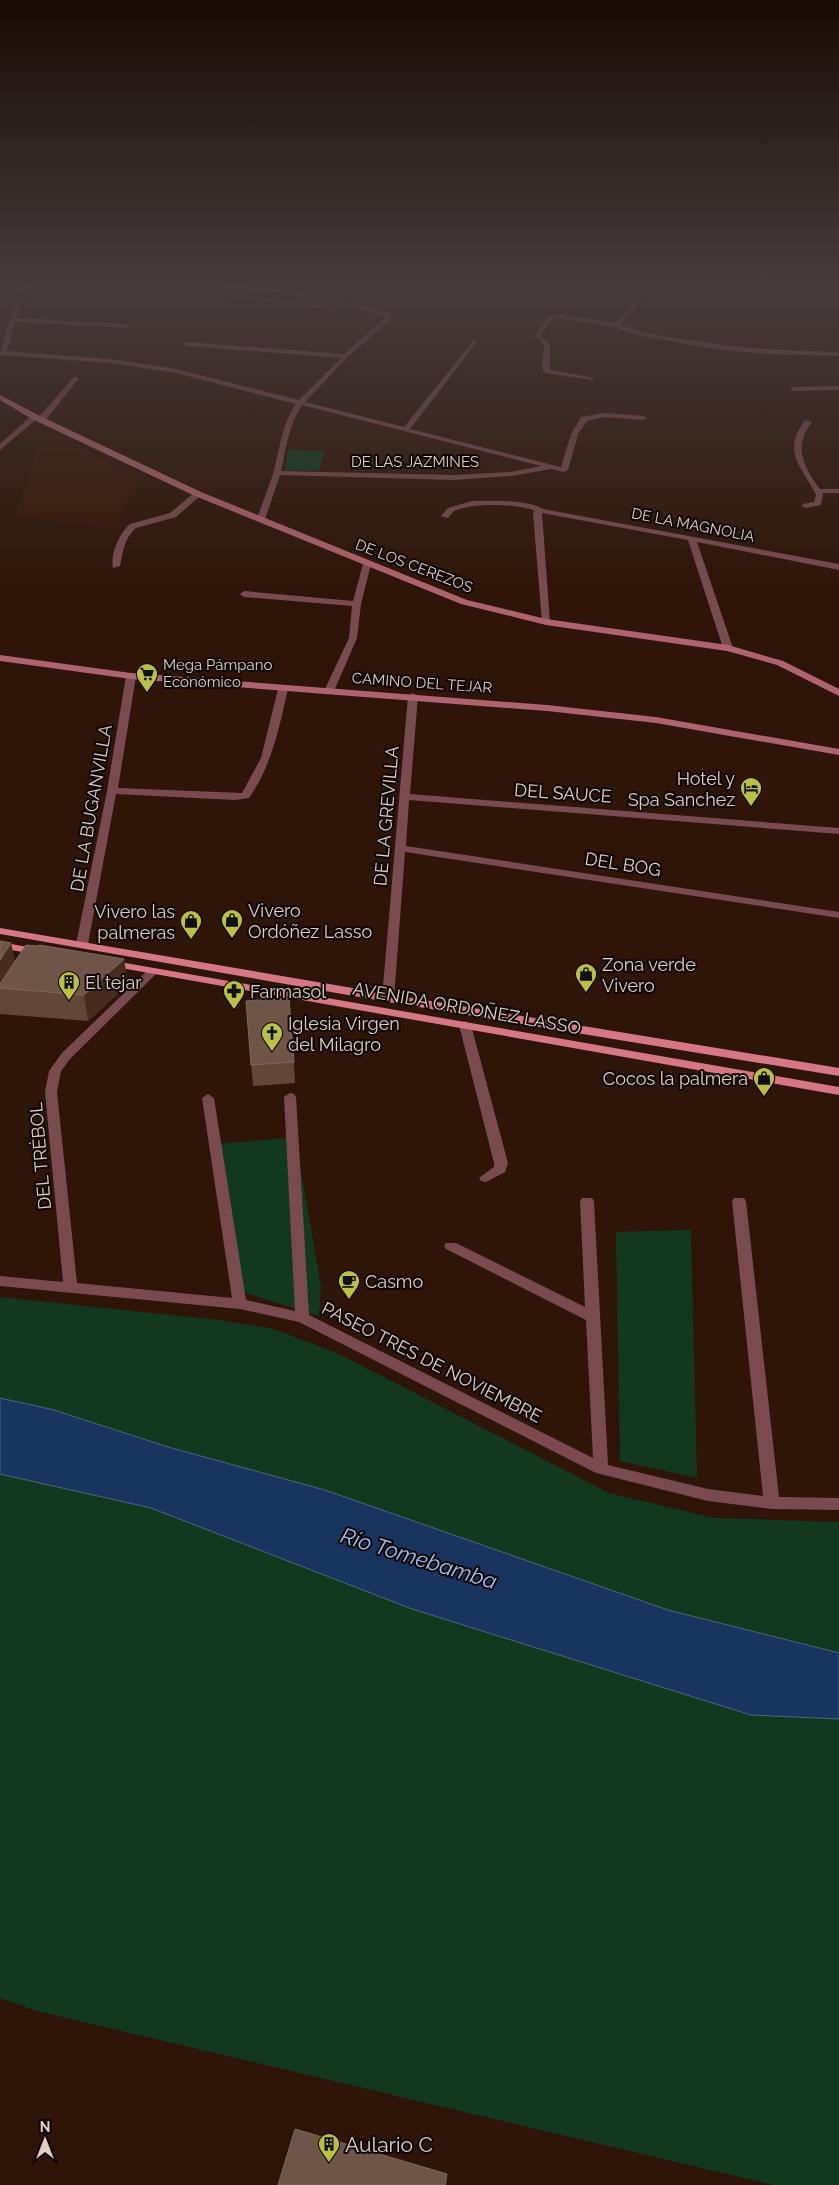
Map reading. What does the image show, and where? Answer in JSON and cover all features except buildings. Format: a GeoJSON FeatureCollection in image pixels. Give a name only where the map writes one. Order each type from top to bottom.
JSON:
{"type":"FeatureCollection","features":[{"type":"Feature","properties":{"kind":"main road","name":"AVENIDA ORDOÑEZ LASSO"},"geometry":{"type":"LineString","coordinates":[[0,930],[388,998],[839,1072]]}},
{"type":"Feature","properties":{"kind":"main road"},"geometry":{"type":"LineString","coordinates":[[0,945],[32,956],[52,954]]}},
{"type":"Feature","properties":{"kind":"main road","name":"AVENIDA ORDOÑEZ LASSO"},"geometry":{"type":"LineString","coordinates":[[98,962],[839,1091]]}},
{"type":"Feature","properties":{"kind":"street"},"geometry":{"type":"LineString","coordinates":[[0,448],[16,432],[38,419],[70,384]]}},
{"type":"Feature","properties":{"kind":"street"},"geometry":{"type":"LineString","coordinates":[[228,384],[564,470],[582,419],[592,416],[643,418]]}},
{"type":"Feature","properties":{"kind":"street"},"geometry":{"type":"LineString","coordinates":[[261,519],[277,474],[285,434],[292,415],[301,402],[319,384]]}},
{"type":"Feature","properties":{"kind":"street"},"geometry":{"type":"LineString","coordinates":[[406,429],[441,384]]}},
{"type":"Feature","properties":{"kind":"street"},"geometry":{"type":"LineString","coordinates":[[793,390],[839,388]]}},
{"type":"Feature","properties":{"kind":"street","name":"DE LOS CEREZOS"},"geometry":{"type":"LineString","coordinates":[[0,397],[38,419],[198,494],[464,602],[546,622],[728,648],[780,663],[839,693]]}},
{"type":"Feature","properties":{"kind":"street"},"geometry":{"type":"LineString","coordinates":[[806,506],[818,502],[820,495],[803,469],[798,453],[799,437],[808,422]]}},
{"type":"Feature","properties":{"kind":"street","name":"DE LAS JAZMINES"},"geometry":{"type":"LineString","coordinates":[[277,474],[430,478],[480,477],[520,473],[552,466]]}},
{"type":"Feature","properties":{"kind":"street"},"geometry":{"type":"LineString","coordinates":[[818,491],[839,491]]}},
{"type":"Feature","properties":{"kind":"street"},"geometry":{"type":"LineString","coordinates":[[116,566],[124,535],[128,530],[173,515],[198,494]]}},
{"type":"Feature","properties":{"kind":"street","name":"DE LA MAGNOLIA"},"geometry":{"type":"LineString","coordinates":[[445,516],[450,509],[467,504],[528,506],[535,507],[541,511],[549,510],[839,567]]}},
{"type":"Feature","properties":{"kind":"street"},"geometry":{"type":"LineString","coordinates":[[541,511],[537,513],[546,622]]}},
{"type":"Feature","properties":{"kind":"street"},"geometry":{"type":"LineString","coordinates":[[692,539],[728,648]]}},
{"type":"Feature","properties":{"kind":"street"},"geometry":{"type":"LineString","coordinates":[[329,692],[353,638],[357,604],[367,564]]}},
{"type":"Feature","properties":{"kind":"street"},"geometry":{"type":"LineString","coordinates":[[244,594],[357,604]]}},
{"type":"Feature","properties":{"kind":"street","name":"CAMINO DEL TEJAR"},"geometry":{"type":"LineString","coordinates":[[0,658],[131,676],[329,692],[413,696],[656,720],[839,752]]}},
{"type":"Feature","properties":{"kind":"street","name":"DE LA BUGANVILLA"},"geometry":{"type":"LineString","coordinates":[[82,944],[112,791],[131,676]]}},
{"type":"Feature","properties":{"kind":"street"},"geometry":{"type":"LineString","coordinates":[[112,791],[236,798],[245,796],[252,788],[270,749],[283,688]]}},
{"type":"Feature","properties":{"kind":"street","name":"DE LA GREVILLA"},"geometry":{"type":"LineString","coordinates":[[388,998],[413,696]]}},
{"type":"Feature","properties":{"kind":"street","name":"DEL SAUCE"},"geometry":{"type":"LineString","coordinates":[[405,797],[839,831]]}},
{"type":"Feature","properties":{"kind":"street","name":"DEL BOG"},"geometry":{"type":"LineString","coordinates":[[401,848],[839,915]]}},
{"type":"Feature","properties":{"kind":"street","name":"DEL TRÉBOL"},"geometry":{"type":"LineString","coordinates":[[70,1287],[51,1092],[55,1071],[66,1056],[153,971]]}},
{"type":"Feature","properties":{"kind":"street"},"geometry":{"type":"LineString","coordinates":[[465,1025],[501,1163],[500,1169],[486,1178]]}},
{"type":"Feature","properties":{"kind":"street"},"geometry":{"type":"LineString","coordinates":[[290,1097],[302,1318]]}},
{"type":"Feature","properties":{"kind":"street"},"geometry":{"type":"LineString","coordinates":[[208,1098],[240,1304]]}},
{"type":"Feature","properties":{"kind":"street"},"geometry":{"type":"LineString","coordinates":[[587,1201],[601,1469]]}},
{"type":"Feature","properties":{"kind":"street"},"geometry":{"type":"LineString","coordinates":[[740,1201],[772,1503]]}},
{"type":"Feature","properties":{"kind":"street"},"geometry":{"type":"LineString","coordinates":[[451,1246],[593,1317]]}},
{"type":"Feature","properties":{"kind":"street","name":"PASEO TRES DE NOVIEMBRE"},"geometry":{"type":"LineString","coordinates":[[0,1282],[240,1304],[302,1318],[343,1337],[601,1469],[708,1495],[772,1503],[839,1504]]}},
{"type":"Feature","properties":{"kind":"shaded area"},"geometry":{"type":"Polygon","coordinates":[[[38,448],[81,448],[137,475],[117,530],[15,516],[38,448]]]}},
{"type":"Feature","properties":{"kind":"green space"},"geometry":{"type":"Polygon","coordinates":[[[288,450],[325,451],[319,470],[285,471],[288,450]]]}},
{"type":"Feature","properties":{"kind":"green space"},"geometry":{"type":"Polygon","coordinates":[[[295,1137],[321,1286],[319,1316],[239,1291],[218,1144],[295,1137]]]}},
{"type":"Feature","properties":{"kind":"green space"},"geometry":{"type":"Polygon","coordinates":[[[691,1230],[697,1478],[620,1461],[616,1232],[691,1230]]]}},
{"type":"Feature","properties":{"kind":"green space"},"geometry":{"type":"Polygon","coordinates":[[[0,1297],[218,1320],[274,1329],[341,1355],[609,1493],[714,1518],[839,1522],[839,1653],[668,1610],[325,1490],[168,1447],[54,1410],[0,1398],[0,1297]]]}},
{"type":"Feature","properties":{"kind":"green space"},"geometry":{"type":"Polygon","coordinates":[[[0,1474],[151,1508],[751,1715],[839,1719],[839,2185],[773,2185],[37,2011],[0,1998],[0,1474]]]}},
{"type":"Feature","properties":{"kind":"water","name":"Río Tomebamba"},"geometry":{"type":"Polygon","coordinates":[[[0,1398],[54,1410],[168,1447],[325,1490],[668,1610],[839,1653],[839,1719],[751,1715],[412,1609],[151,1508],[0,1474],[0,1398]]]}},
{"type":"Feature","properties":{"kind":"place","name":"Mega Pámpano Económico"},"geometry":{"type":"Point","coordinates":[147,693]}},
{"type":"Feature","properties":{"kind":"place","name":"Hotel y Spa Sanchez"},"geometry":{"type":"Point","coordinates":[751,807]}},
{"type":"Feature","properties":{"kind":"place","name":"Vivero Ordóñez Lasso"},"geometry":{"type":"Point","coordinates":[232,939]}},
{"type":"Feature","properties":{"kind":"place","name":"Vivero las palmeras"},"geometry":{"type":"Point","coordinates":[191,940]}},
{"type":"Feature","properties":{"kind":"place","name":"Zona verde Vivero"},"geometry":{"type":"Point","coordinates":[586,993]}},
{"type":"Feature","properties":{"kind":"place","name":"El tejar"},"geometry":{"type":"Point","coordinates":[69,1001]}},
{"type":"Feature","properties":{"kind":"place","name":"Farmasol"},"geometry":{"type":"Point","coordinates":[234,1010]}},
{"type":"Feature","properties":{"kind":"place","name":"Iglesia Virgen del Milagro"},"geometry":{"type":"Point","coordinates":[272,1052]}},
{"type":"Feature","properties":{"kind":"place","name":"Cocos la palmera"},"geometry":{"type":"Point","coordinates":[764,1097]}},
{"type":"Feature","properties":{"kind":"place","name":"Casmo"},"geometry":{"type":"Point","coordinates":[349,1300]}},
{"type":"Feature","properties":{"kind":"place","name":"Aulario C"},"geometry":{"type":"Point","coordinates":[329,2163]}}]}
